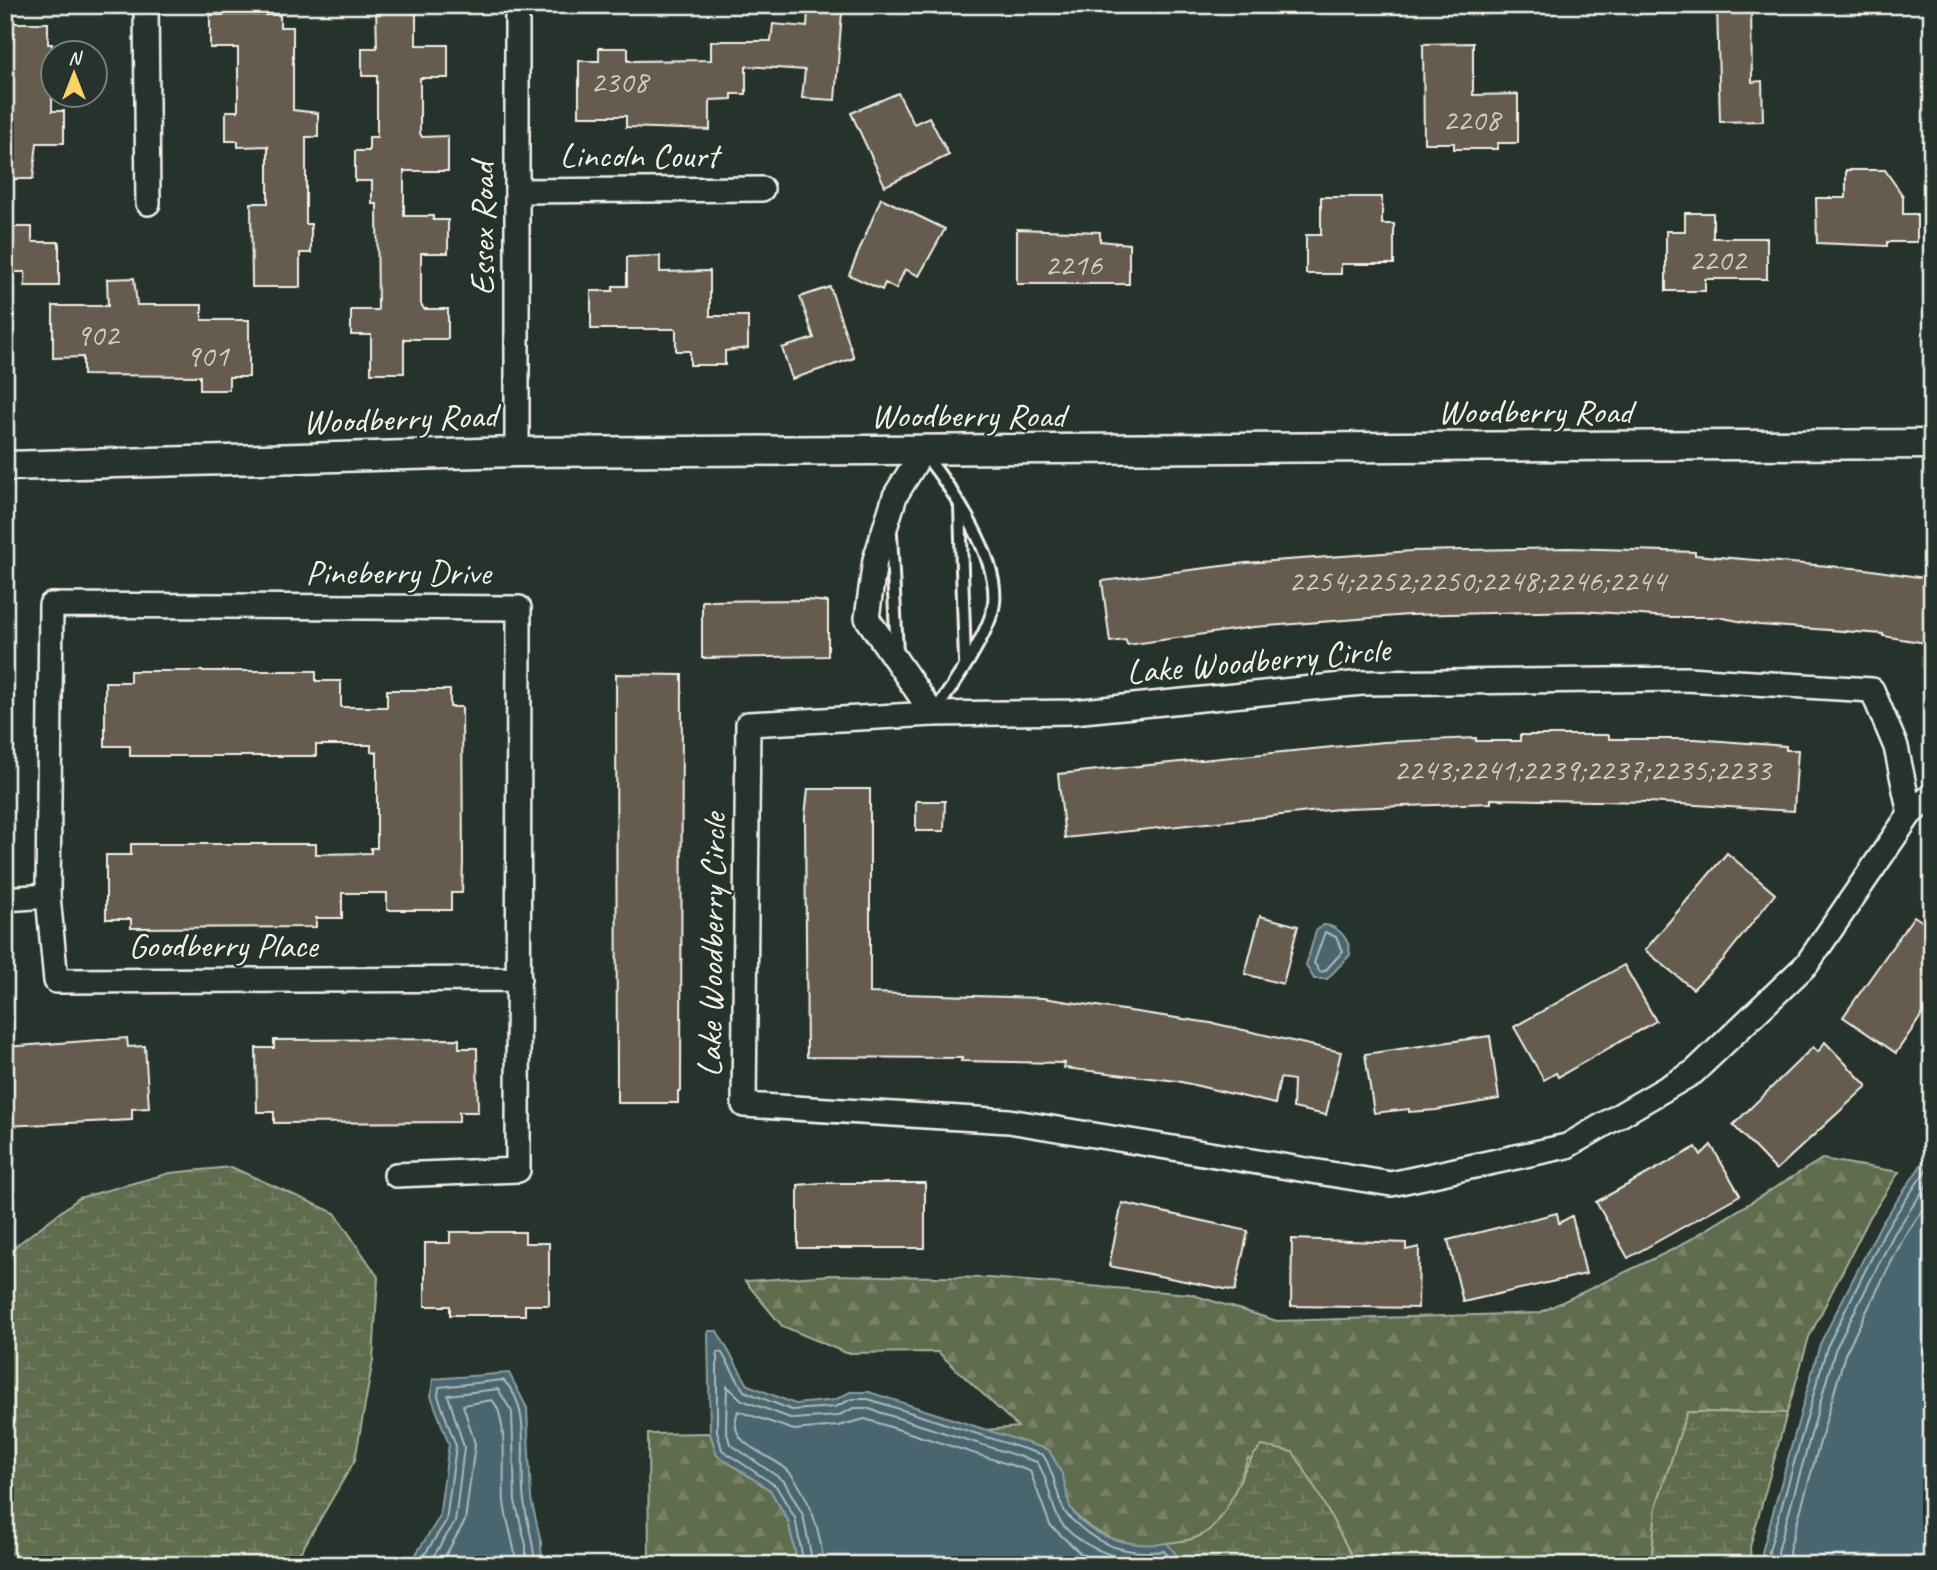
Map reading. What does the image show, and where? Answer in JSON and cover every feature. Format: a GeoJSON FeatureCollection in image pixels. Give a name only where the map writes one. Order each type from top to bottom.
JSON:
{"type":"FeatureCollection","features":[{"type":"Feature","properties":{"kind":"street"},"geometry":{"type":"LineString","coordinates":[[146,5],[148,203]]}},
{"type":"Feature","properties":{"kind":"street","name":"Essex Road"},"geometry":{"type":"LineString","coordinates":[[517,5],[517,452]]}},
{"type":"Feature","properties":{"kind":"street","name":"Lincoln Court"},"geometry":{"type":"LineString","coordinates":[[517,191],[762,189]]}},
{"type":"Feature","properties":{"kind":"street","name":"Woodberry Road"},"geometry":{"type":"LineString","coordinates":[[5,466],[517,452],[922,452],[1932,444]]}},
{"type":"Feature","properties":{"kind":"street"},"geometry":{"type":"LineString","coordinates":[[922,452],[895,496],[875,560],[867,618],[933,714]]}},
{"type":"Feature","properties":{"kind":"street","name":"Pineberry Drive"},"geometry":{"type":"LineString","coordinates":[[48,896],[51,605],[519,608],[518,1170],[396,1175]]}},
{"type":"Feature","properties":{"kind":"street","name":"Lake Woodberry Circle"},"geometry":{"type":"LineString","coordinates":[[1910,814],[1896,747],[1872,690],[1686,679],[1362,683],[1073,712],[933,714],[748,724],[744,1105],[1009,1121],[1391,1184],[1567,1146],[1694,1072],[1807,964],[1910,814],[1932,795]]}},
{"type":"Feature","properties":{"kind":"street"},"geometry":{"type":"LineString","coordinates":[[5,899],[48,896]]}},
{"type":"Feature","properties":{"kind":"street","name":"Goodberry Place"},"geometry":{"type":"LineString","coordinates":[[48,896],[55,981],[519,978]]}},
{"type":"Feature","properties":{"kind":"lane"},"geometry":{"type":"LineString","coordinates":[[922,452],[959,505],[988,562],[994,604],[965,665],[933,714]]}},
{"type":"Feature","properties":{"kind":"lane"},"geometry":{"type":"LineString","coordinates":[[959,505],[965,665]]}},
{"type":"Feature","properties":{"kind":"green space"},"geometry":{"type":"Polygon","coordinates":[[[1822,1159],[1899,1172],[1870,1217],[1809,1337],[1787,1413],[1687,1412],[1656,1507],[1651,1565],[1357,1565],[1339,1534],[1248,1458],[1225,1512],[1214,1526],[1199,1536],[1181,1543],[1161,1546],[1120,1541],[1101,1534],[1072,1510],[1061,1474],[1049,1450],[985,1430],[1018,1427],[938,1352],[846,1353],[782,1326],[745,1281],[832,1275],[988,1278],[1190,1294],[1277,1321],[1539,1313],[1676,1248],[1822,1159]]]}},
{"type":"Feature","properties":{"kind":"green space"},"geometry":{"type":"Polygon","coordinates":[[[231,1167],[335,1213],[378,1277],[373,1360],[355,1460],[302,1550],[283,1565],[5,1565],[5,1254],[79,1198],[170,1173],[231,1167]]]}},
{"type":"Feature","properties":{"kind":"green space"},"geometry":{"type":"Polygon","coordinates":[[[1687,1412],[1787,1413],[1750,1547],[1751,1565],[1651,1565],[1656,1507],[1687,1412]]]}},
{"type":"Feature","properties":{"kind":"green space"},"geometry":{"type":"Polygon","coordinates":[[[710,1433],[717,1455],[770,1490],[788,1520],[798,1565],[649,1565],[648,1434],[710,1433]]]}},
{"type":"Feature","properties":{"kind":"green space"},"geometry":{"type":"Polygon","coordinates":[[[1262,1446],[1293,1452],[1357,1565],[1184,1565],[1167,1543],[1195,1538],[1218,1522],[1245,1469],[1262,1446]]]}},
{"type":"Feature","properties":{"kind":"water"},"geometry":{"type":"Polygon","coordinates":[[[1323,925],[1343,934],[1350,955],[1327,979],[1314,979],[1306,965],[1316,931],[1323,925]]]}},
{"type":"Feature","properties":{"kind":"water"},"geometry":{"type":"Polygon","coordinates":[[[1932,1149],[1932,1565],[1765,1565],[1762,1552],[1820,1344],[1880,1226],[1932,1149]]]}},
{"type":"Feature","properties":{"kind":"water"},"geometry":{"type":"Polygon","coordinates":[[[708,1331],[717,1331],[748,1385],[795,1404],[835,1400],[850,1392],[869,1392],[1049,1450],[1062,1474],[1070,1506],[1087,1526],[1112,1539],[1141,1544],[1167,1543],[1184,1565],[798,1565],[788,1520],[770,1490],[717,1455],[710,1433],[708,1331]]]}},
{"type":"Feature","properties":{"kind":"water"},"geometry":{"type":"Polygon","coordinates":[[[509,1373],[527,1408],[531,1499],[541,1542],[542,1565],[409,1565],[439,1518],[449,1444],[431,1396],[433,1379],[509,1373]]]}},
{"type":"Feature","properties":{"kind":"building"},"geometry":{"type":"Polygon","coordinates":[[[376,5],[416,5],[416,45],[448,45],[448,78],[420,78],[420,133],[422,137],[448,136],[448,171],[404,171],[404,216],[433,216],[433,220],[448,220],[448,253],[421,253],[421,304],[424,309],[448,309],[448,339],[404,339],[404,373],[371,373],[371,335],[351,335],[351,310],[378,310],[377,204],[372,204],[372,181],[355,181],[355,151],[369,151],[369,137],[377,137],[377,76],[362,76],[362,48],[377,48],[376,5]]]}},
{"type":"Feature","properties":{"kind":"building"},"geometry":{"type":"Polygon","coordinates":[[[1717,5],[1751,5],[1752,82],[1762,81],[1763,121],[1720,122],[1717,5]]]}},
{"type":"Feature","properties":{"kind":"building"},"geometry":{"type":"Polygon","coordinates":[[[808,9],[842,12],[835,100],[802,98],[805,70],[746,66],[746,94],[732,94],[732,99],[710,100],[710,130],[626,127],[626,116],[579,116],[579,61],[599,61],[599,48],[628,48],[628,61],[711,60],[711,41],[771,41],[773,24],[807,27],[808,9]]]}},
{"type":"Feature","properties":{"kind":"building"},"geometry":{"type":"Polygon","coordinates":[[[210,15],[280,15],[280,27],[293,27],[293,110],[318,113],[318,137],[306,137],[306,224],[311,224],[311,253],[300,253],[300,287],[252,287],[251,203],[268,203],[268,146],[238,147],[238,141],[226,141],[226,111],[238,111],[238,48],[210,48],[210,15]]]}},
{"type":"Feature","properties":{"kind":"building"},"geometry":{"type":"Polygon","coordinates":[[[9,23],[48,23],[48,38],[38,38],[38,108],[64,111],[64,143],[37,143],[33,179],[5,179],[5,59],[9,59],[9,23]]]}},
{"type":"Feature","properties":{"kind":"building"},"geometry":{"type":"Polygon","coordinates":[[[1473,43],[1473,95],[1518,94],[1518,143],[1498,143],[1498,149],[1454,149],[1454,143],[1424,143],[1423,44],[1473,43]]]}},
{"type":"Feature","properties":{"kind":"building"},"geometry":{"type":"Polygon","coordinates":[[[898,93],[914,124],[929,117],[949,155],[885,186],[851,113],[898,93]]]}},
{"type":"Feature","properties":{"kind":"building"},"geometry":{"type":"Polygon","coordinates":[[[1846,170],[1885,170],[1903,196],[1903,214],[1917,214],[1917,242],[1887,242],[1887,246],[1817,243],[1816,198],[1846,198],[1846,170]]]}},
{"type":"Feature","properties":{"kind":"building"},"geometry":{"type":"Polygon","coordinates":[[[1321,197],[1382,197],[1382,224],[1394,224],[1394,264],[1341,264],[1341,274],[1306,274],[1306,235],[1321,235],[1321,197]]]}},
{"type":"Feature","properties":{"kind":"building"},"geometry":{"type":"Polygon","coordinates":[[[881,198],[945,229],[919,276],[905,269],[896,289],[885,283],[882,290],[849,275],[881,198]]]}},
{"type":"Feature","properties":{"kind":"building"},"geometry":{"type":"Polygon","coordinates":[[[1685,213],[1713,213],[1713,238],[1767,238],[1767,279],[1705,279],[1705,291],[1666,291],[1666,231],[1685,231],[1685,213]]]}},
{"type":"Feature","properties":{"kind":"building"},"geometry":{"type":"Polygon","coordinates":[[[5,227],[32,227],[32,242],[59,242],[59,286],[25,286],[25,272],[5,272],[5,227]]]}},
{"type":"Feature","properties":{"kind":"building"},"geometry":{"type":"Polygon","coordinates":[[[1017,229],[1100,232],[1100,241],[1129,244],[1129,284],[1017,284],[1017,229]]]}},
{"type":"Feature","properties":{"kind":"building"},"geometry":{"type":"Polygon","coordinates":[[[660,256],[660,272],[710,271],[710,316],[748,316],[748,348],[725,351],[725,365],[690,365],[690,351],[676,351],[676,329],[591,329],[591,291],[613,291],[613,286],[627,286],[627,257],[660,256]]]}},
{"type":"Feature","properties":{"kind":"building"},"geometry":{"type":"Polygon","coordinates":[[[134,278],[137,305],[202,305],[202,320],[249,320],[249,377],[229,377],[229,390],[200,390],[200,376],[83,375],[83,357],[53,358],[53,306],[108,306],[107,279],[134,278]]]}},
{"type":"Feature","properties":{"kind":"building"},"geometry":{"type":"Polygon","coordinates":[[[830,287],[854,358],[792,379],[782,348],[814,338],[800,297],[830,287]]]}},
{"type":"Feature","properties":{"kind":"building"},"geometry":{"type":"Polygon","coordinates":[[[1569,548],[1695,552],[1695,555],[1865,569],[1932,579],[1932,644],[1883,634],[1759,625],[1718,617],[1670,617],[1581,611],[1409,615],[1254,627],[1127,645],[1126,640],[1110,642],[1102,581],[1246,563],[1412,551],[1569,548]]]}},
{"type":"Feature","properties":{"kind":"building"},"geometry":{"type":"Polygon","coordinates":[[[702,601],[828,602],[828,656],[702,658],[702,601]]]}},
{"type":"Feature","properties":{"kind":"building"},"geometry":{"type":"Polygon","coordinates":[[[130,671],[316,671],[316,681],[341,681],[341,707],[387,707],[387,690],[450,690],[450,707],[462,707],[463,862],[462,893],[451,893],[451,910],[387,910],[387,893],[342,893],[342,918],[316,918],[316,927],[131,928],[131,919],[106,919],[106,855],[131,855],[131,844],[316,844],[316,854],[371,853],[371,848],[377,848],[377,752],[371,752],[371,745],[316,745],[316,756],[130,756],[130,746],[105,746],[105,682],[130,682],[130,671]]]}},
{"type":"Feature","properties":{"kind":"building"},"geometry":{"type":"Polygon","coordinates":[[[616,674],[682,675],[681,1091],[678,1091],[678,1103],[617,1103],[616,674]]]}},
{"type":"Feature","properties":{"kind":"building"},"geometry":{"type":"Polygon","coordinates":[[[1520,735],[1609,735],[1609,739],[1695,739],[1786,746],[1786,750],[1798,750],[1794,811],[1648,802],[1491,799],[1491,803],[1348,808],[1065,838],[1058,774],[1384,742],[1476,738],[1476,741],[1520,741],[1520,735]]]}},
{"type":"Feature","properties":{"kind":"building"},"geometry":{"type":"Polygon","coordinates":[[[808,789],[870,789],[870,993],[1043,998],[1217,1024],[1341,1052],[1326,1115],[1293,1108],[1294,1080],[1280,1078],[1275,1104],[1177,1081],[1064,1068],[1065,1063],[961,1061],[962,1058],[807,1057],[805,816],[808,789]]]}},
{"type":"Feature","properties":{"kind":"building"},"geometry":{"type":"Polygon","coordinates":[[[916,801],[945,801],[944,831],[916,831],[916,801]]]}},
{"type":"Feature","properties":{"kind":"building"},"geometry":{"type":"Polygon","coordinates":[[[1727,853],[1775,894],[1723,960],[1693,989],[1645,950],[1727,853]]]}},
{"type":"Feature","properties":{"kind":"building"},"geometry":{"type":"Polygon","coordinates":[[[1260,916],[1298,926],[1283,984],[1245,974],[1260,916]]]}},
{"type":"Feature","properties":{"kind":"building"},"geometry":{"type":"Polygon","coordinates":[[[1914,916],[1932,928],[1932,1000],[1896,1053],[1843,1017],[1914,916]]]}},
{"type":"Feature","properties":{"kind":"building"},"geometry":{"type":"Polygon","coordinates":[[[1624,965],[1656,1021],[1558,1077],[1556,1073],[1544,1080],[1514,1027],[1624,965]]]}},
{"type":"Feature","properties":{"kind":"building"},"geometry":{"type":"Polygon","coordinates":[[[1490,1036],[1499,1099],[1436,1110],[1409,1112],[1409,1109],[1374,1113],[1365,1054],[1490,1036]]]}},
{"type":"Feature","properties":{"kind":"building"},"geometry":{"type":"Polygon","coordinates":[[[127,1038],[128,1047],[145,1046],[149,1108],[132,1109],[132,1120],[5,1126],[5,1047],[127,1038]]]}},
{"type":"Feature","properties":{"kind":"building"},"geometry":{"type":"Polygon","coordinates":[[[459,1039],[459,1048],[477,1048],[478,1112],[459,1112],[459,1122],[274,1123],[274,1112],[257,1112],[256,1048],[274,1048],[274,1040],[459,1039]]]}},
{"type":"Feature","properties":{"kind":"building"},"geometry":{"type":"Polygon","coordinates":[[[1825,1042],[1867,1086],[1776,1170],[1733,1125],[1813,1047],[1818,1052],[1825,1042]]]}},
{"type":"Feature","properties":{"kind":"building"},"geometry":{"type":"Polygon","coordinates":[[[1711,1145],[1740,1195],[1628,1258],[1596,1202],[1696,1147],[1701,1155],[1711,1145]]]}},
{"type":"Feature","properties":{"kind":"building"},"geometry":{"type":"Polygon","coordinates":[[[925,1183],[925,1248],[798,1248],[798,1185],[925,1183]]]}},
{"type":"Feature","properties":{"kind":"building"},"geometry":{"type":"Polygon","coordinates":[[[1122,1203],[1248,1231],[1235,1291],[1109,1266],[1122,1203]]]}},
{"type":"Feature","properties":{"kind":"building"},"geometry":{"type":"Polygon","coordinates":[[[1557,1213],[1559,1223],[1572,1216],[1586,1274],[1463,1302],[1448,1240],[1557,1213]]]}},
{"type":"Feature","properties":{"kind":"building"},"geometry":{"type":"Polygon","coordinates":[[[450,1232],[525,1232],[525,1243],[549,1243],[549,1305],[525,1305],[525,1315],[450,1315],[450,1306],[425,1306],[425,1243],[450,1243],[450,1232]]]}},
{"type":"Feature","properties":{"kind":"building"},"geometry":{"type":"Polygon","coordinates":[[[1292,1239],[1406,1243],[1406,1250],[1419,1247],[1418,1308],[1291,1306],[1292,1239]]]}}]}
